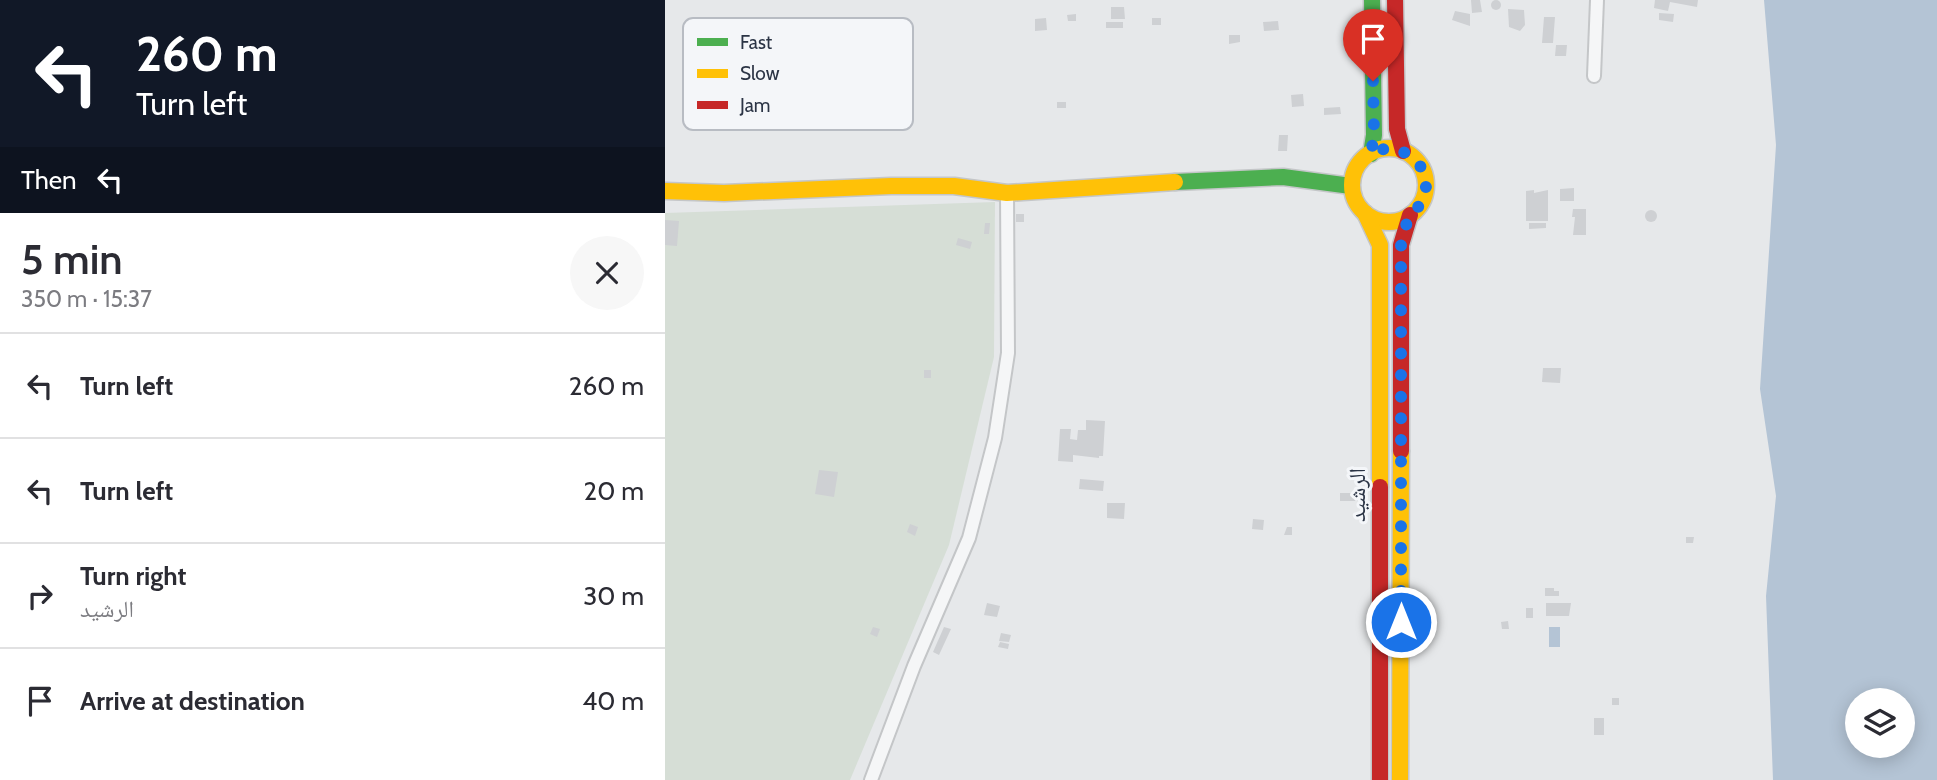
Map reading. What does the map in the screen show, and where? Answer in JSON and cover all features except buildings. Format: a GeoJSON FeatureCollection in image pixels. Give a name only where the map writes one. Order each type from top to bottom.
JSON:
{"type":"FeatureCollection","features":[{"type":"Feature","properties":{"kind":"street"},"geometry":{"type":"LineString","coordinates":[[1371,154],[1374,135],[1372,0]]}},
{"type":"Feature","properties":{"kind":"street"},"geometry":{"type":"LineString","coordinates":[[1395,0],[1397,129],[1403,151]]}},
{"type":"Feature","properties":{"kind":"street"},"geometry":{"type":"LineString","coordinates":[[1594,76],[1597,0]]}},
{"type":"Feature","properties":{"kind":"street"},"geometry":{"type":"LineString","coordinates":[[1387,148],[1403,151],[1420,164],[1425,176],[1423,201],[1410,215],[1396,222],[1373,219],[1356,202],[1351,186],[1356,168],[1371,154],[1387,148]]}},
{"type":"Feature","properties":{"kind":"street"},"geometry":{"type":"LineString","coordinates":[[665,191],[724,193],[940,186],[1006,193],[1283,177],[1351,186]]}},
{"type":"Feature","properties":{"kind":"street"},"geometry":{"type":"LineString","coordinates":[[871,780],[914,666],[968,538],[995,438],[1007,353],[1006,193]]}},
{"type":"Feature","properties":{"kind":"street","name":"الرشيد"},"geometry":{"type":"LineString","coordinates":[[1365,213],[1380,245],[1380,780]]}},
{"type":"Feature","properties":{"kind":"street","name":"الرشيد"},"geometry":{"type":"LineString","coordinates":[[1400,780],[1401,245],[1410,215]]}},
{"type":"Feature","properties":{"kind":"shaded area"},"geometry":{"type":"Polygon","coordinates":[[[995,202],[994,357],[949,545],[850,780],[665,780],[665,213],[995,202]]]}},
{"type":"Feature","properties":{"kind":"water"},"geometry":{"type":"Polygon","coordinates":[[[1764,0],[1937,0],[1937,780],[1773,780],[1766,596],[1776,496],[1760,389],[1776,145],[1764,0]]]}},
{"type":"Feature","properties":{"kind":"water"},"geometry":{"type":"Polygon","coordinates":[[[1549,627],[1560,627],[1560,647],[1549,647],[1549,627]]]}},
{"type":"Feature","properties":{"kind":"traffic: fast"},"geometry":{"type":"LineString","coordinates":[[1371,154],[1374,135],[1372,0]]}},
{"type":"Feature","properties":{"kind":"traffic: fast"},"geometry":{"type":"LineString","coordinates":[[1175,182],[1283,177],[1351,186]]}},
{"type":"Feature","properties":{"kind":"traffic: slow"},"geometry":{"type":"LineString","coordinates":[[1389,148],[1403,151],[1415,159],[1423,171],[1426,185],[1423,199],[1415,211],[1403,219],[1389,222],[1375,219],[1363,211],[1355,199],[1352,185],[1355,171],[1363,159],[1375,151],[1389,148]]}},
{"type":"Feature","properties":{"kind":"traffic: slow"},"geometry":{"type":"LineString","coordinates":[[665,191],[724,193],[954,186],[1007,193],[1175,182]]}},
{"type":"Feature","properties":{"kind":"traffic: slow"},"geometry":{"type":"LineString","coordinates":[[1365,213],[1380,245],[1380,487]]}},
{"type":"Feature","properties":{"kind":"traffic: slow"},"geometry":{"type":"LineString","coordinates":[[1400,780],[1401,451]]}},
{"type":"Feature","properties":{"kind":"traffic: jam"},"geometry":{"type":"LineString","coordinates":[[1395,0],[1397,129],[1403,151]]}},
{"type":"Feature","properties":{"kind":"traffic: jam"},"geometry":{"type":"LineString","coordinates":[[1401,451],[1401,245],[1410,215]]}},
{"type":"Feature","properties":{"kind":"traffic: jam"},"geometry":{"type":"LineString","coordinates":[[1380,487],[1380,780]]}},
{"type":"Feature","properties":{"kind":"route"},"geometry":{"type":"LineString","coordinates":[[1373,81],[1374,135],[1371,154],[1387,148],[1411,155],[1420,164],[1426,188],[1423,201],[1409,217],[1401,245],[1401,622]]}}]}
